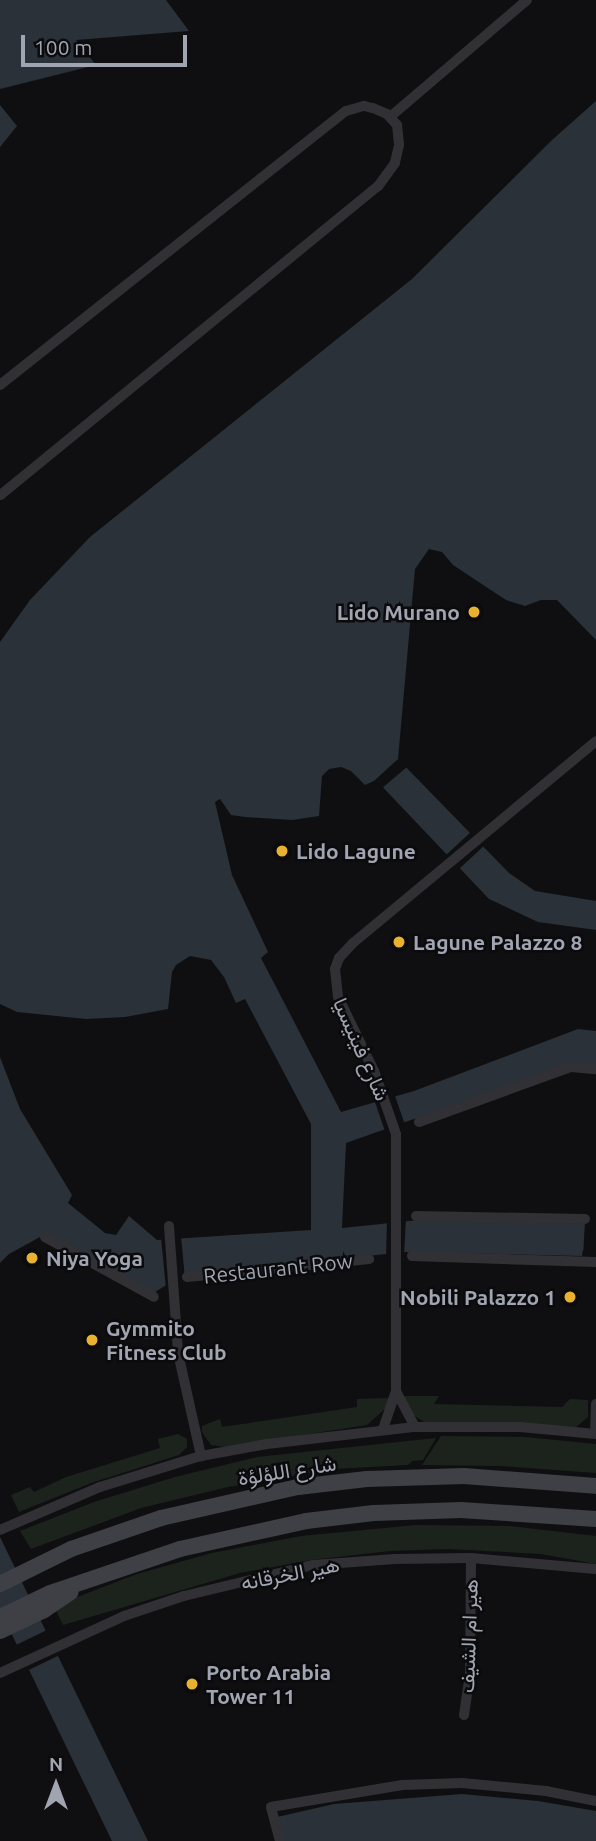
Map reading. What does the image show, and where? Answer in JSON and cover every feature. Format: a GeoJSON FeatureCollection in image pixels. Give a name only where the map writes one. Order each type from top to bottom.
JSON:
{"type":"FeatureCollection","features":[{"type":"Feature","properties":{"kind":"main road","name":"شارع اللؤلؤة"},"geometry":{"type":"LineString","coordinates":[[0,1584],[71,1549],[161,1518],[298,1487],[367,1479],[464,1476],[596,1486]]}},
{"type":"Feature","properties":{"kind":"main road"},"geometry":{"type":"LineString","coordinates":[[0,1631],[41,1604],[93,1577],[205,1542],[336,1517],[461,1510],[596,1519]]}},
{"type":"Feature","properties":{"kind":"main road"},"geometry":{"type":"LineString","coordinates":[[0,1617],[41,1604]]}},
{"type":"Feature","properties":{"kind":"street"},"geometry":{"type":"LineString","coordinates":[[390,117],[527,0]]}},
{"type":"Feature","properties":{"kind":"street"},"geometry":{"type":"LineString","coordinates":[[0,385],[346,111],[364,106],[380,110],[390,117],[398,129],[397,154],[389,174],[377,186],[0,495]]}},
{"type":"Feature","properties":{"kind":"street","name":"شارع فينيسيا"},"geometry":{"type":"LineString","coordinates":[[383,1429],[396,1391],[394,1283],[397,1141],[374,1071],[338,997],[335,969],[339,958],[353,943],[435,872],[596,741]]}},
{"type":"Feature","properties":{"kind":"street"},"geometry":{"type":"LineString","coordinates":[[419,1122],[571,1067],[596,1069]]}},
{"type":"Feature","properties":{"kind":"street"},"geometry":{"type":"LineString","coordinates":[[416,1216],[585,1219]]}},
{"type":"Feature","properties":{"kind":"street"},"geometry":{"type":"LineString","coordinates":[[169,1226],[178,1353],[201,1456]]}},
{"type":"Feature","properties":{"kind":"street"},"geometry":{"type":"LineString","coordinates":[[45,1237],[154,1297]]}},
{"type":"Feature","properties":{"kind":"street"},"geometry":{"type":"LineString","coordinates":[[412,1256],[596,1262]]}},
{"type":"Feature","properties":{"kind":"street","name":"Restaurant Row"},"geometry":{"type":"LineString","coordinates":[[187,1277],[369,1259]]}},
{"type":"Feature","properties":{"kind":"street","name":"شارع فينيسيا"},"geometry":{"type":"LineString","coordinates":[[396,1391],[415,1427]]}},
{"type":"Feature","properties":{"kind":"street"},"geometry":{"type":"LineString","coordinates":[[3,1528],[100,1487],[201,1456],[276,1442],[415,1427],[520,1427],[596,1433],[596,1404]]}},
{"type":"Feature","properties":{"kind":"street","name":"هير الخرقانه"},"geometry":{"type":"LineString","coordinates":[[0,1673],[61,1642],[124,1616],[184,1597],[313,1565],[471,1558],[596,1569]]}},
{"type":"Feature","properties":{"kind":"street","name":"هير ام الشيف"},"geometry":{"type":"LineString","coordinates":[[464,1715],[470,1674],[471,1558]]}},
{"type":"Feature","properties":{"kind":"street"},"geometry":{"type":"LineString","coordinates":[[280,1841],[271,1807],[389,1787],[462,1783],[546,1791],[596,1801]]}},
{"type":"Feature","properties":{"kind":"shaded area"},"geometry":{"type":"Polygon","coordinates":[[[0,0],[166,0],[189,31],[76,40],[96,65],[0,89],[0,0]]]}},
{"type":"Feature","properties":{"kind":"shaded area"},"geometry":{"type":"Polygon","coordinates":[[[596,101],[596,640],[557,600],[541,600],[525,606],[506,600],[453,565],[442,552],[429,549],[415,569],[398,759],[509,873],[535,891],[596,901],[596,930],[538,922],[489,899],[376,780],[365,785],[351,771],[341,767],[329,769],[322,776],[319,816],[292,820],[245,817],[231,815],[220,799],[215,802],[232,875],[268,952],[261,958],[341,1112],[414,1091],[578,1029],[596,1031],[596,1065],[561,1067],[346,1143],[342,1228],[429,1219],[596,1224],[596,1250],[583,1250],[582,1256],[406,1252],[182,1275],[152,1294],[40,1237],[9,1254],[0,1263],[0,1057],[20,1109],[72,1195],[68,1203],[105,1233],[116,1235],[129,1216],[157,1240],[311,1230],[311,1124],[245,999],[236,1003],[224,977],[211,960],[190,956],[176,965],[172,972],[168,1009],[125,1017],[86,1019],[17,1012],[0,1004],[0,642],[30,600],[90,537],[412,279],[552,140],[596,101]]]}},
{"type":"Feature","properties":{"kind":"shaded area"},"geometry":{"type":"Polygon","coordinates":[[[0,105],[17,126],[0,147],[0,105]]]}},
{"type":"Feature","properties":{"kind":"shaded area"},"geometry":{"type":"Polygon","coordinates":[[[404,1396],[439,1396],[434,1404],[562,1407],[570,1399],[588,1400],[588,1417],[575,1428],[426,1423],[413,1415],[404,1396]]]}},
{"type":"Feature","properties":{"kind":"shaded area"},"geometry":{"type":"Polygon","coordinates":[[[388,1398],[387,1407],[367,1425],[226,1447],[211,1445],[202,1432],[202,1426],[220,1419],[222,1427],[357,1407],[357,1399],[388,1398]]]}},
{"type":"Feature","properties":{"kind":"shaded area"},"geometry":{"type":"Polygon","coordinates":[[[178,1434],[187,1439],[187,1447],[179,1455],[91,1483],[19,1512],[11,1495],[30,1487],[34,1492],[66,1477],[160,1448],[158,1439],[178,1434]]]}},
{"type":"Feature","properties":{"kind":"shaded area"},"geometry":{"type":"Polygon","coordinates":[[[441,1436],[525,1437],[596,1444],[596,1473],[500,1466],[422,1465],[441,1436]]]}},
{"type":"Feature","properties":{"kind":"shaded area"},"geometry":{"type":"Polygon","coordinates":[[[436,1438],[423,1460],[412,1461],[408,1465],[334,1469],[228,1487],[141,1508],[31,1549],[20,1531],[94,1502],[175,1477],[257,1457],[436,1438]]]}},
{"type":"Feature","properties":{"kind":"shaded area"},"geometry":{"type":"Polygon","coordinates":[[[416,1525],[510,1526],[596,1536],[596,1564],[541,1554],[448,1549],[390,1551],[311,1560],[240,1573],[63,1625],[54,1606],[137,1574],[212,1553],[301,1536],[416,1525]]]}},
{"type":"Feature","properties":{"kind":"shaded area"},"geometry":{"type":"Polygon","coordinates":[[[0,1537],[148,1841],[112,1841],[0,1610],[0,1537]]]}},
{"type":"Feature","properties":{"kind":"shaded area"},"geometry":{"type":"Polygon","coordinates":[[[462,1794],[538,1801],[596,1811],[596,1841],[283,1841],[277,1817],[334,1804],[462,1794]]]}},
{"type":"Feature","properties":{"kind":"pier"},"geometry":{"type":"Polygon","coordinates":[[[398,759],[407,767],[381,789],[374,781],[398,759]]]}},
{"type":"Feature","properties":{"kind":"pier"},"geometry":{"type":"Polygon","coordinates":[[[473,830],[486,844],[457,870],[444,857],[473,830]]]}},
{"type":"Feature","properties":{"kind":"pier"},"geometry":{"type":"Polygon","coordinates":[[[394,1093],[406,1128],[386,1135],[374,1100],[394,1093]]]}},
{"type":"Feature","properties":{"kind":"pier"},"geometry":{"type":"Polygon","coordinates":[[[406,1218],[404,1256],[386,1259],[387,1220],[406,1218]]]}},
{"type":"Feature","properties":{"kind":"pier"},"geometry":{"type":"Polygon","coordinates":[[[585,1221],[596,1221],[596,1253],[586,1253],[583,1258],[585,1221]]]}},
{"type":"Feature","properties":{"kind":"pier"},"geometry":{"type":"Polygon","coordinates":[[[181,1236],[185,1279],[166,1289],[161,1237],[181,1236]]]}},
{"type":"Feature","properties":{"kind":"pier"},"geometry":{"type":"Polygon","coordinates":[[[49,1629],[61,1654],[26,1671],[14,1646],[49,1629]]]}},
{"type":"Feature","properties":{"kind":"place","name":"Lido Murano"},"geometry":{"type":"Point","coordinates":[474,612]}},
{"type":"Feature","properties":{"kind":"place","name":"Lido Lagune"},"geometry":{"type":"Point","coordinates":[282,851]}},
{"type":"Feature","properties":{"kind":"place","name":"Lagune Palazzo 8"},"geometry":{"type":"Point","coordinates":[399,942]}},
{"type":"Feature","properties":{"kind":"place","name":"Niya Yoga"},"geometry":{"type":"Point","coordinates":[32,1258]}},
{"type":"Feature","properties":{"kind":"place","name":"Nobili Palazzo 1"},"geometry":{"type":"Point","coordinates":[570,1297]}},
{"type":"Feature","properties":{"kind":"place","name":"Gymmito Fitness Club"},"geometry":{"type":"Point","coordinates":[92,1340]}},
{"type":"Feature","properties":{"kind":"place","name":"Porto Arabia Tower 11"},"geometry":{"type":"Point","coordinates":[192,1684]}}]}
